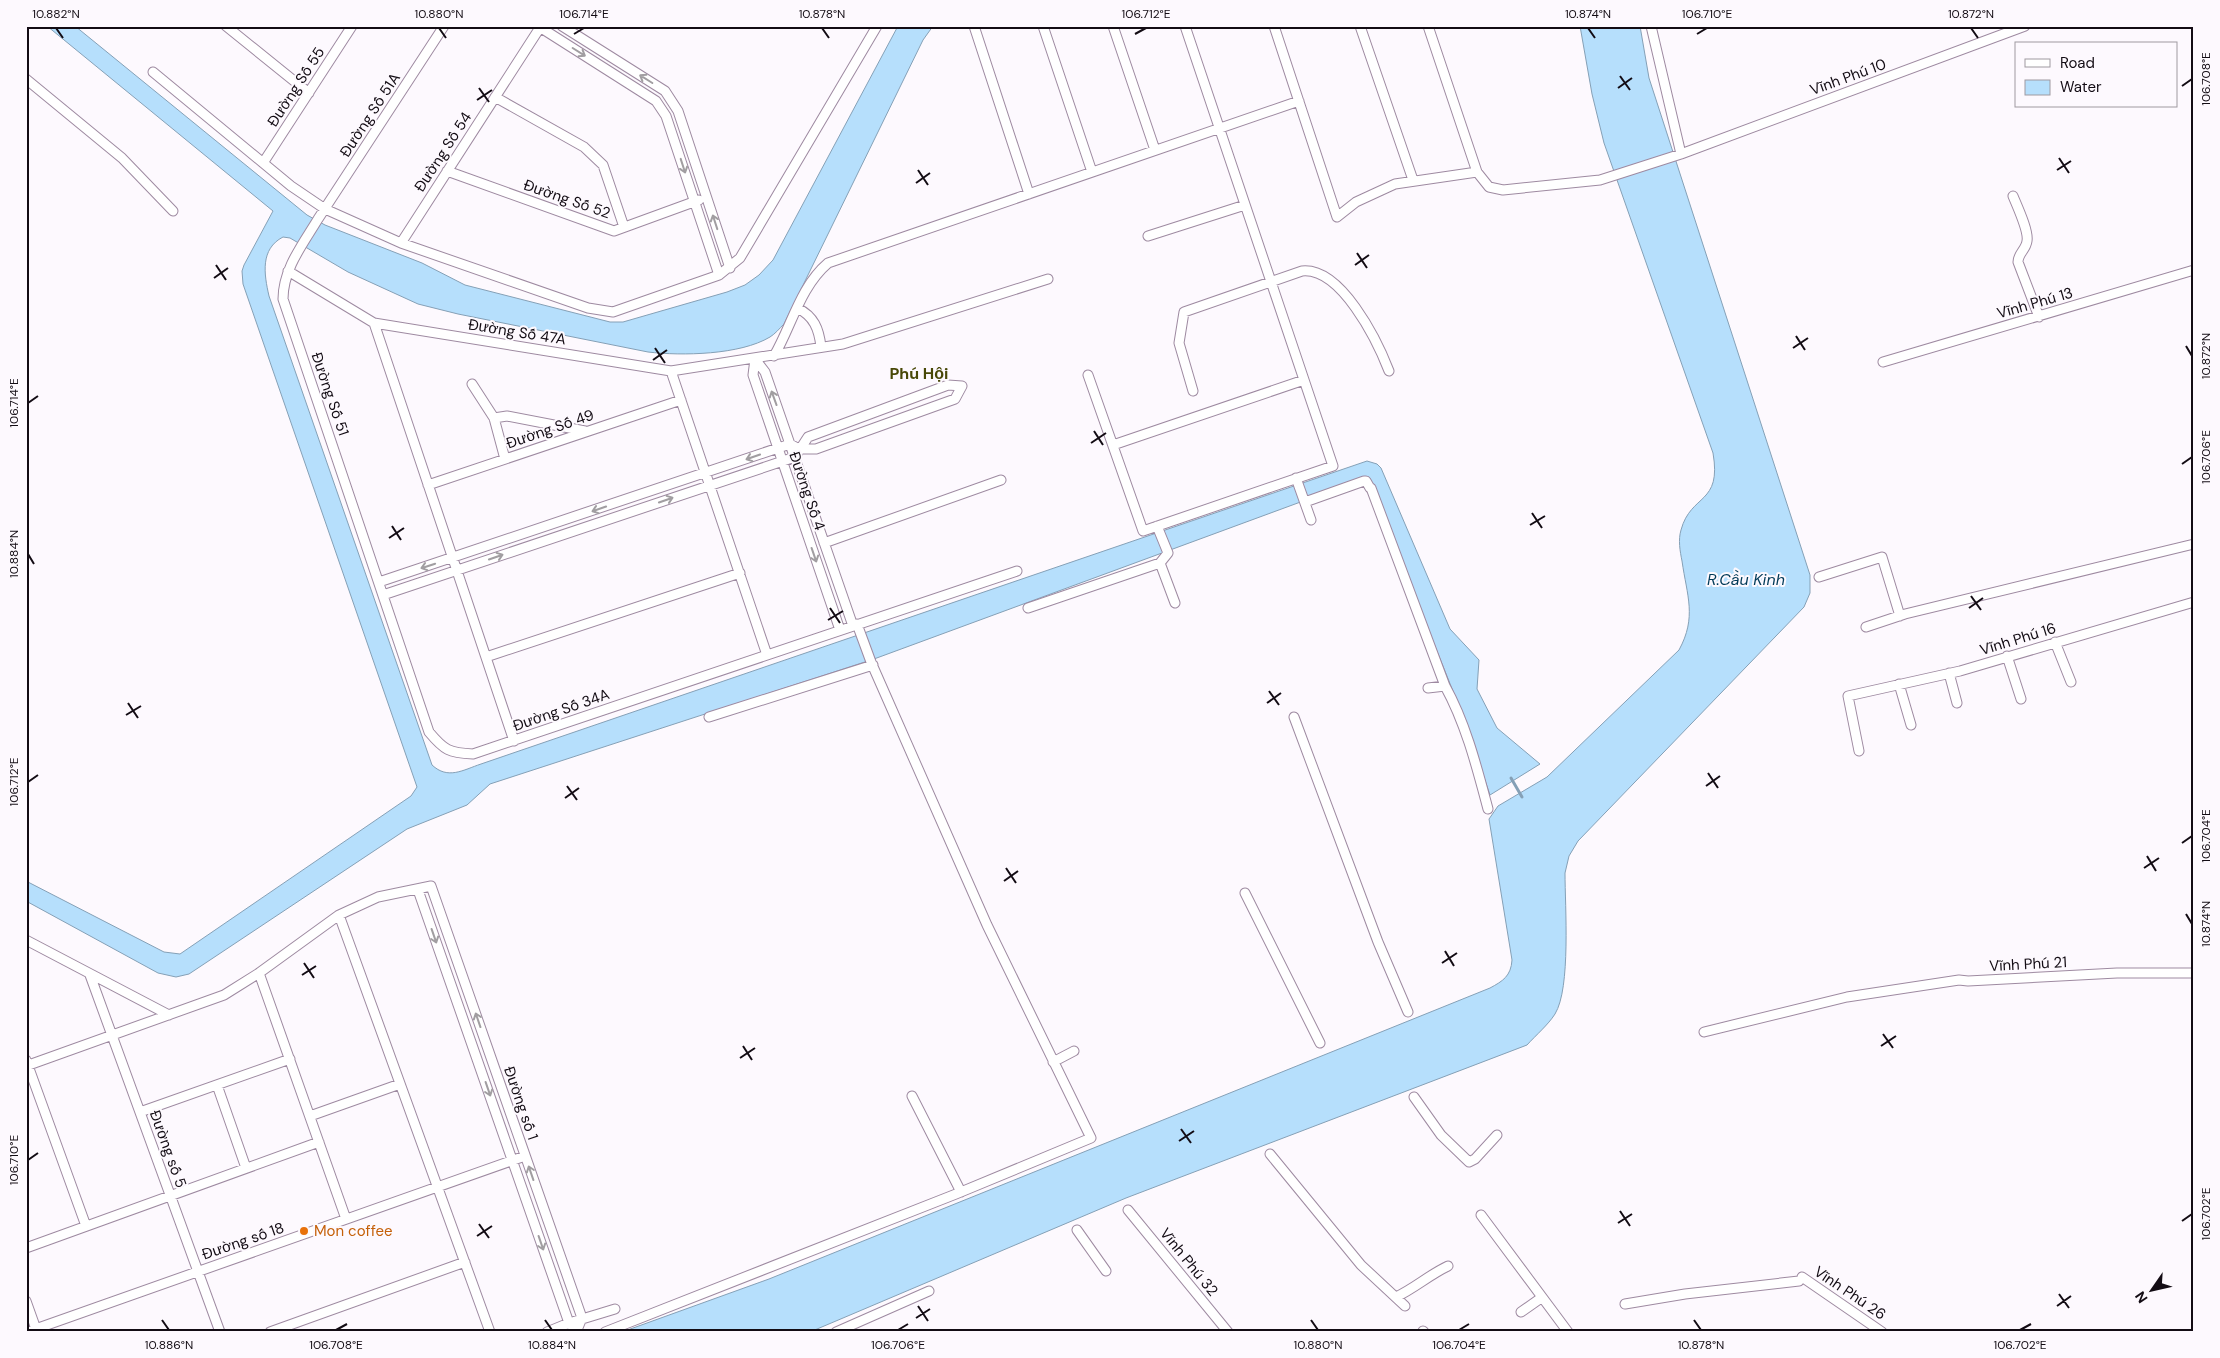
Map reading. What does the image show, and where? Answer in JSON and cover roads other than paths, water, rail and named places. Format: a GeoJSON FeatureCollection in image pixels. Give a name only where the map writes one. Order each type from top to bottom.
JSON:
{"type":"FeatureCollection","features":[{"type":"Feature","properties":{"kind":"street"},"geometry":{"type":"LineString","coordinates":[[226,26],[239,30],[309,93]]}},
{"type":"Feature","properties":{"kind":"street","name":"Đường Số 55"},"geometry":{"type":"LineString","coordinates":[[263,163],[352,26]]}},
{"type":"Feature","properties":{"kind":"street","name":"Đường Số 51A"},"geometry":{"type":"LineString","coordinates":[[318,219],[444,26]]}},
{"type":"Feature","properties":{"kind":"street"},"geometry":{"type":"LineString","coordinates":[[562,26],[665,91],[678,111],[730,268]]}},
{"type":"Feature","properties":{"kind":"street"},"geometry":{"type":"LineString","coordinates":[[153,72],[291,186],[325,209],[401,243],[588,308],[613,312],[719,276],[730,268],[745,250],[877,26]]}},
{"type":"Feature","properties":{"kind":"street"},"geometry":{"type":"LineString","coordinates":[[974,26],[1029,194]]}},
{"type":"Feature","properties":{"kind":"street"},"geometry":{"type":"LineString","coordinates":[[1043,26],[1092,172]]}},
{"type":"Feature","properties":{"kind":"street"},"geometry":{"type":"LineString","coordinates":[[1113,26],[1155,150]]}},
{"type":"Feature","properties":{"kind":"street"},"geometry":{"type":"LineString","coordinates":[[1088,375],[1143,531],[1158,528],[1297,481],[1333,466],[1185,26]]}},
{"type":"Feature","properties":{"kind":"street"},"geometry":{"type":"LineString","coordinates":[[1274,26],[1337,217],[1356,202],[1396,184],[1477,172],[1428,26]]}},
{"type":"Feature","properties":{"kind":"street"},"geometry":{"type":"LineString","coordinates":[[1360,26],[1413,180]]}},
{"type":"Feature","properties":{"kind":"street"},"geometry":{"type":"LineString","coordinates":[[1651,26],[1677,155]]}},
{"type":"Feature","properties":{"kind":"street","name":"Vĩnh Phú 10"},"geometry":{"type":"LineString","coordinates":[[1477,172],[1489,186],[1503,190],[1604,179],[1677,155],[2025,26]]}},
{"type":"Feature","properties":{"kind":"street"},"geometry":{"type":"LineString","coordinates":[[539,27],[656,101],[666,116],[719,276]]}},
{"type":"Feature","properties":{"kind":"street","name":"Đường Số 54"},"geometry":{"type":"LineString","coordinates":[[401,243],[539,27]]}},
{"type":"Feature","properties":{"kind":"street"},"geometry":{"type":"LineString","coordinates":[[26,80],[122,158],[173,211]]}},
{"type":"Feature","properties":{"kind":"street"},"geometry":{"type":"LineString","coordinates":[[495,97],[584,147],[603,165],[624,227]]}},
{"type":"Feature","properties":{"kind":"street"},"geometry":{"type":"LineString","coordinates":[[774,356],[796,308],[815,274],[828,263],[1299,101]]}},
{"type":"Feature","properties":{"kind":"street","name":"Đường Số 52"},"geometry":{"type":"LineString","coordinates":[[447,172],[614,231],[707,197]]}},
{"type":"Feature","properties":{"kind":"street"},"geometry":{"type":"LineString","coordinates":[[2013,196],[2028,238],[2026,246],[2018,255],[2018,262],[2039,317]]}},
{"type":"Feature","properties":{"kind":"street"},"geometry":{"type":"LineString","coordinates":[[1148,236],[1245,206]]}},
{"type":"Feature","properties":{"kind":"street","name":"Đường Số 51"},"geometry":{"type":"LineString","coordinates":[[318,219],[288,271],[283,286],[283,299],[379,582]]}},
{"type":"Feature","properties":{"kind":"street"},"geometry":{"type":"LineString","coordinates":[[1193,391],[1179,343],[1184,312],[1308,270],[1328,278],[1340,289],[1376,342],[1389,371]]}},
{"type":"Feature","properties":{"kind":"street","name":"Vĩnh Phú 13"},"geometry":{"type":"LineString","coordinates":[[1883,362],[2194,270]]}},
{"type":"Feature","properties":{"kind":"street","name":"Đường Số 47A"},"geometry":{"type":"LineString","coordinates":[[288,271],[374,323],[671,371],[843,344],[1048,278]]}},
{"type":"Feature","properties":{"kind":"street"},"geometry":{"type":"LineString","coordinates":[[796,308],[806,312],[819,329],[821,347]]}},
{"type":"Feature","properties":{"kind":"street"},"geometry":{"type":"LineString","coordinates":[[374,323],[514,741]]}},
{"type":"Feature","properties":{"kind":"street"},"geometry":{"type":"LineString","coordinates":[[606,1332],[961,1192],[1091,1138],[987,925],[872,664],[824,543],[795,450],[765,372],[755,359]]}},
{"type":"Feature","properties":{"kind":"street","name":"Đường Số 4"},"geometry":{"type":"LineString","coordinates":[[755,359],[754,375],[840,630]]}},
{"type":"Feature","properties":{"kind":"street"},"geometry":{"type":"LineString","coordinates":[[671,371],[767,655]]}},
{"type":"Feature","properties":{"kind":"street"},"geometry":{"type":"LineString","coordinates":[[1113,445],[1304,380]]}},
{"type":"Feature","properties":{"kind":"street"},"geometry":{"type":"LineString","coordinates":[[472,384],[494,418],[506,459]]}},
{"type":"Feature","properties":{"kind":"street"},"geometry":{"type":"LineString","coordinates":[[379,582],[778,449],[795,450],[816,449],[955,398],[962,386],[948,385],[808,437],[795,450],[782,461],[383,595]]}},
{"type":"Feature","properties":{"kind":"street","name":"Đường Số 49"},"geometry":{"type":"LineString","coordinates":[[428,484],[681,400]]}},
{"type":"Feature","properties":{"kind":"street"},"geometry":{"type":"LineString","coordinates":[[494,418],[507,416],[586,432]]}},
{"type":"Feature","properties":{"kind":"street"},"geometry":{"type":"LineString","coordinates":[[824,543],[1001,480]]}},
{"type":"Feature","properties":{"kind":"street"},"geometry":{"type":"LineString","coordinates":[[1297,481],[1311,520]]}},
{"type":"Feature","properties":{"kind":"street"},"geometry":{"type":"LineString","coordinates":[[1305,502],[1366,481],[1463,726],[1488,809]]}},
{"type":"Feature","properties":{"kind":"street"},"geometry":{"type":"LineString","coordinates":[[1028,608],[1160,562],[1168,553],[1158,528]]}},
{"type":"Feature","properties":{"kind":"street"},"geometry":{"type":"LineString","coordinates":[[1866,627],[1900,616],[2194,544]]}},
{"type":"Feature","properties":{"kind":"street"},"geometry":{"type":"LineString","coordinates":[[1819,577],[1882,556],[1900,616]]}},
{"type":"Feature","properties":{"kind":"street"},"geometry":{"type":"LineString","coordinates":[[1160,562],[1175,603]]}},
{"type":"Feature","properties":{"kind":"street","name":"Đường Số 34A"},"geometry":{"type":"LineString","coordinates":[[379,582],[430,732],[442,748],[456,754],[473,754],[840,630],[857,628],[1016,571]]}},
{"type":"Feature","properties":{"kind":"street"},"geometry":{"type":"LineString","coordinates":[[486,657],[740,573]]}},
{"type":"Feature","properties":{"kind":"street","name":"Vĩnh Phú 16"},"geometry":{"type":"LineString","coordinates":[[1859,751],[1848,696],[1950,673],[2194,602]]}},
{"type":"Feature","properties":{"kind":"street"},"geometry":{"type":"LineString","coordinates":[[2055,642],[2071,682]]}},
{"type":"Feature","properties":{"kind":"street"},"geometry":{"type":"LineString","coordinates":[[2007,656],[2021,699]]}},
{"type":"Feature","properties":{"kind":"street"},"geometry":{"type":"LineString","coordinates":[[709,717],[872,664]]}},
{"type":"Feature","properties":{"kind":"street"},"geometry":{"type":"LineString","coordinates":[[1950,673],[1957,703]]}},
{"type":"Feature","properties":{"kind":"street"},"geometry":{"type":"LineString","coordinates":[[1899,684],[1911,725]]}},
{"type":"Feature","properties":{"kind":"street"},"geometry":{"type":"LineString","coordinates":[[1428,688],[1446,686]]}},
{"type":"Feature","properties":{"kind":"street"},"geometry":{"type":"LineString","coordinates":[[1294,717],[1378,942],[1408,1012]]}},
{"type":"Feature","properties":{"kind":"street","name":"Đường số 1"},"geometry":{"type":"LineString","coordinates":[[431,886],[525,1156],[582,1318],[578,1331],[569,1323],[418,890],[431,886]]}},
{"type":"Feature","properties":{"kind":"street"},"geometry":{"type":"LineString","coordinates":[[86,1226],[27,1063],[224,995],[259,973],[339,914],[378,898],[418,890]]}},
{"type":"Feature","properties":{"kind":"street"},"geometry":{"type":"LineString","coordinates":[[1244,893],[1320,1043]]}},
{"type":"Feature","properties":{"kind":"street"},"geometry":{"type":"LineString","coordinates":[[339,914],[490,1332]]}},
{"type":"Feature","properties":{"kind":"street"},"geometry":{"type":"LineString","coordinates":[[26,940],[169,1015]]}},
{"type":"Feature","properties":{"kind":"street"},"geometry":{"type":"LineString","coordinates":[[259,973],[346,1219]]}},
{"type":"Feature","properties":{"kind":"street","name":"Vĩnh Phú 21"},"geometry":{"type":"LineString","coordinates":[[1704,1032],[1847,997],[1959,980],[2117,973],[2194,973]]}},
{"type":"Feature","properties":{"kind":"street","name":"Đường số 5"},"geometry":{"type":"LineString","coordinates":[[90,975],[220,1332]]}},
{"type":"Feature","properties":{"kind":"street"},"geometry":{"type":"LineString","coordinates":[[1053,1062],[1074,1051]]}},
{"type":"Feature","properties":{"kind":"street"},"geometry":{"type":"LineString","coordinates":[[140,1112],[290,1059]]}},
{"type":"Feature","properties":{"kind":"street"},"geometry":{"type":"LineString","coordinates":[[310,1116],[400,1084]]}},
{"type":"Feature","properties":{"kind":"street"},"geometry":{"type":"LineString","coordinates":[[217,1085],[246,1168]]}},
{"type":"Feature","properties":{"kind":"street"},"geometry":{"type":"LineString","coordinates":[[912,1096],[961,1192]]}},
{"type":"Feature","properties":{"kind":"street"},"geometry":{"type":"LineString","coordinates":[[1414,1097],[1442,1135],[1469,1162],[1475,1159],[1497,1135]]}},
{"type":"Feature","properties":{"kind":"street"},"geometry":{"type":"LineString","coordinates":[[26,1248],[319,1142]]}},
{"type":"Feature","properties":{"kind":"street"},"geometry":{"type":"LineString","coordinates":[[1270,1154],[1361,1265],[1405,1306]]}},
{"type":"Feature","properties":{"kind":"street","name":"Đường số 18"},"geometry":{"type":"LineString","coordinates":[[32,1330],[525,1156]]}},
{"type":"Feature","properties":{"kind":"street","name":"Vĩnh Phú 32"},"geometry":{"type":"LineString","coordinates":[[1128,1210],[1228,1332]]}},
{"type":"Feature","properties":{"kind":"street"},"geometry":{"type":"LineString","coordinates":[[1481,1215],[1568,1332]]}},
{"type":"Feature","properties":{"kind":"street"},"geometry":{"type":"LineString","coordinates":[[1077,1230],[1106,1271]]}},
{"type":"Feature","properties":{"kind":"street"},"geometry":{"type":"LineString","coordinates":[[270,1332],[464,1262]]}},
{"type":"Feature","properties":{"kind":"street"},"geometry":{"type":"LineString","coordinates":[[1396,1297],[1409,1291],[1430,1275],[1448,1266]]}},
{"type":"Feature","properties":{"kind":"street","name":"Vĩnh Phú 26"},"geometry":{"type":"LineString","coordinates":[[1625,1304],[1800,1279],[1882,1332]]}},
{"type":"Feature","properties":{"kind":"street"},"geometry":{"type":"LineString","coordinates":[[836,1332],[929,1291]]}},
{"type":"Feature","properties":{"kind":"street"},"geometry":{"type":"LineString","coordinates":[[1521,1312],[1541,1298]]}},
{"type":"Feature","properties":{"kind":"street"},"geometry":{"type":"LineString","coordinates":[[26,1301],[32,1330]]}},
{"type":"Feature","properties":{"kind":"street"},"geometry":{"type":"LineString","coordinates":[[546,1332],[582,1318],[615,1309]]}},
{"type":"Feature","properties":{"kind":"water"},"geometry":{"type":"Polygon","coordinates":[[[47,26],[75,26],[307,215],[325,225],[422,263],[465,285],[610,322],[623,322],[727,292],[745,285],[759,275],[773,260],[898,26],[933,26],[923,40],[784,324],[772,336],[758,343],[743,348],[710,353],[677,354],[648,352],[458,314],[418,304],[348,272],[290,238],[283,237],[270,248],[265,271],[269,296],[432,765],[438,770],[450,773],[462,771],[1367,461],[1377,464],[1381,468],[1450,629],[1479,660],[1477,689],[1497,728],[1540,764],[1490,795],[1463,716],[1369,482],[1363,479],[874,659],[490,784],[467,805],[407,829],[189,974],[176,977],[158,973],[26,901],[26,881],[164,952],[180,954],[411,796],[417,787],[243,284],[242,271],[244,265],[273,211],[47,26]]]}},
{"type":"Feature","properties":{"kind":"water","name":"R.Cầu Kinh"},"geometry":{"type":"Polygon","coordinates":[[[1580,26],[1640,26],[1649,78],[1810,575],[1810,593],[1804,607],[1578,841],[1569,856],[1565,873],[1565,967],[1560,1002],[1555,1014],[1527,1045],[1126,1198],[810,1332],[622,1332],[769,1279],[1490,988],[1508,974],[1512,960],[1489,819],[1498,806],[1547,777],[1679,650],[1685,638],[1689,617],[1688,596],[1679,542],[1680,534],[1691,510],[1709,490],[1713,482],[1715,470],[1713,453],[1604,143],[1592,94],[1580,26]]]}},
{"type":"Feature","properties":{"kind":"waterway"},"geometry":{"type":"LineString","coordinates":[[1511,778],[1522,797]]}},
{"type":"Feature","properties":{"kind":"place","name":"Mon coffee"},"geometry":{"type":"Point","coordinates":[304,1231]}},
{"type":"Feature","properties":{"kind":"district","name":"Phú Hội"},"geometry":{"type":"Point","coordinates":[919,373]}}]}
